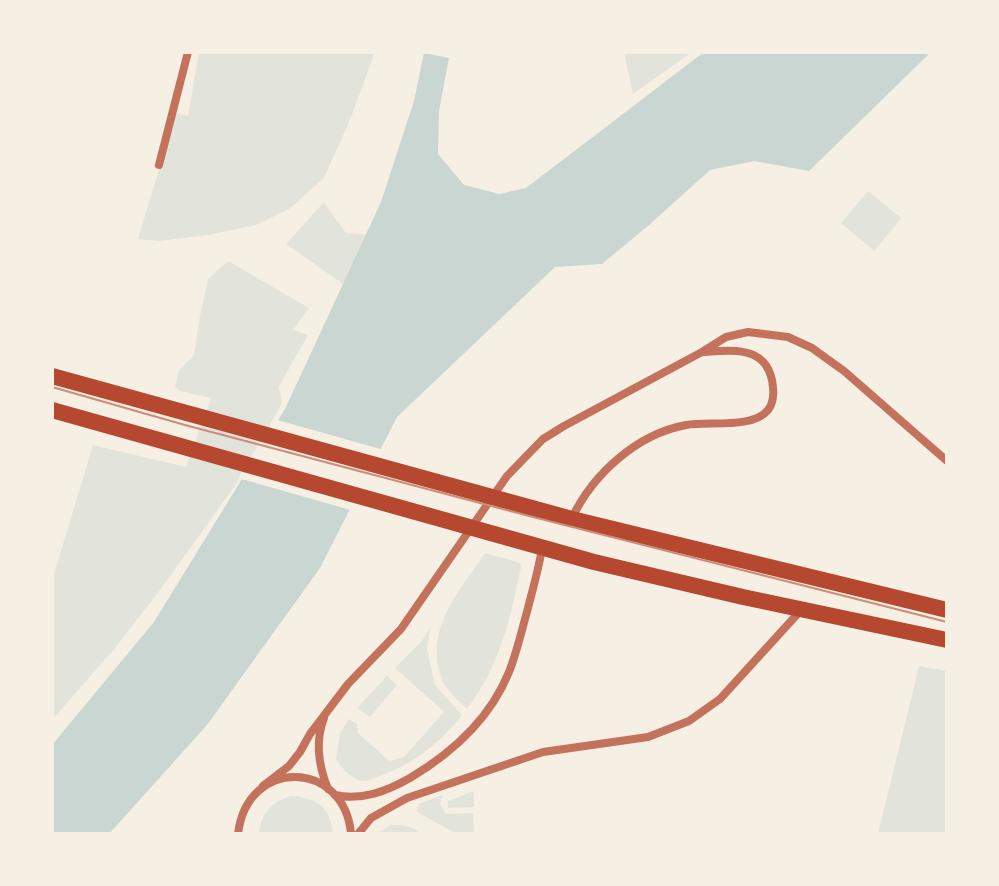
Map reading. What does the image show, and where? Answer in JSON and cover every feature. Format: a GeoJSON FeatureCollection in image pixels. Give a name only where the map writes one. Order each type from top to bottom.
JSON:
{"type":"FeatureCollection","features":[{"type":"Feature","properties":{"kind":"main road"},"geometry":{"type":"LineString","coordinates":[[52,376],[572,519],[947,610]]}},
{"type":"Feature","properties":{"kind":"main road"},"geometry":{"type":"LineString","coordinates":[[52,410],[543,548],[668,579],[947,640]]}},
{"type":"Feature","properties":{"kind":"street"},"geometry":{"type":"LineString","coordinates":[[159,165],[188,52]]}},
{"type":"Feature","properties":{"kind":"street"},"geometry":{"type":"LineString","coordinates":[[238,834],[241,815],[250,798],[289,766],[348,684],[401,629],[507,476],[528,453],[564,426],[726,337],[748,332],[788,337],[812,348],[844,371],[947,461]]}},
{"type":"Feature","properties":{"kind":"street"},"geometry":{"type":"LineString","coordinates":[[572,519],[612,465],[629,449],[652,435],[686,425],[738,423],[756,418],[768,410],[774,395],[772,375],[765,362],[752,353],[702,352]]}},
{"type":"Feature","properties":{"kind":"street"},"geometry":{"type":"LineString","coordinates":[[263,786],[279,779],[296,777],[313,780],[332,792],[350,798],[362,797],[400,784],[436,763],[477,724],[508,674],[543,548]]}},
{"type":"Feature","properties":{"kind":"street"},"geometry":{"type":"LineString","coordinates":[[358,834],[371,818],[407,798],[459,780],[543,752],[648,737],[689,721],[720,699],[802,609]]}},
{"type":"Feature","properties":{"kind":"street"},"geometry":{"type":"LineString","coordinates":[[327,710],[321,726],[319,759],[323,776],[349,818],[351,834]]}},
{"type":"Feature","properties":{"kind":"shaded area"},"geometry":{"type":"Polygon","coordinates":[[[199,52],[375,52],[324,178],[289,209],[256,225],[208,235],[159,241],[138,239],[176,113],[188,116],[199,52]]]}},
{"type":"Feature","properties":{"kind":"shaded area"},"geometry":{"type":"Polygon","coordinates":[[[624,52],[692,52],[633,94],[624,52]]]}},
{"type":"Feature","properties":{"kind":"shaded area"},"geometry":{"type":"Polygon","coordinates":[[[704,52],[931,52],[809,171],[754,161],[710,170],[602,264],[555,267],[397,417],[320,568],[207,725],[109,834],[52,834],[52,745],[154,622],[285,409],[381,202],[414,101],[424,53],[449,58],[439,111],[438,154],[464,185],[499,194],[526,188],[704,52]]]}},
{"type":"Feature","properties":{"kind":"shaded area"},"geometry":{"type":"Polygon","coordinates":[[[868,191],[901,218],[874,251],[841,223],[868,191]]]}},
{"type":"Feature","properties":{"kind":"shaded area"},"geometry":{"type":"Polygon","coordinates":[[[324,202],[346,233],[370,235],[343,284],[286,244],[324,202]]]}},
{"type":"Feature","properties":{"kind":"shaded area"},"geometry":{"type":"Polygon","coordinates":[[[228,261],[309,308],[293,330],[308,335],[279,386],[282,403],[237,483],[160,590],[115,648],[52,720],[52,581],[93,445],[186,467],[211,398],[180,391],[175,386],[179,370],[194,355],[208,279],[228,261]]]}},
{"type":"Feature","properties":{"kind":"shaded area"},"geometry":{"type":"Polygon","coordinates":[[[485,553],[520,563],[521,567],[498,654],[467,709],[443,681],[437,654],[438,638],[457,593],[485,553]]]}},
{"type":"Feature","properties":{"kind":"shaded area"},"geometry":{"type":"Polygon","coordinates":[[[430,627],[427,649],[435,685],[462,715],[444,735],[413,760],[368,780],[355,779],[336,759],[340,733],[349,719],[357,724],[358,733],[389,761],[404,757],[444,712],[395,668],[422,641],[430,627]]]}},
{"type":"Feature","properties":{"kind":"shaded area"},"geometry":{"type":"Polygon","coordinates":[[[919,666],[947,671],[947,834],[878,834],[919,666]]]}},
{"type":"Feature","properties":{"kind":"shaded area"},"geometry":{"type":"Polygon","coordinates":[[[387,676],[397,685],[370,717],[357,708],[387,676]]]}},
{"type":"Feature","properties":{"kind":"shaded area"},"geometry":{"type":"Polygon","coordinates":[[[474,791],[474,807],[448,808],[448,801],[474,791]]]}},
{"type":"Feature","properties":{"kind":"shaded area"},"geometry":{"type":"Polygon","coordinates":[[[443,795],[440,804],[446,814],[473,813],[474,834],[457,834],[417,812],[419,804],[443,795]]]}},
{"type":"Feature","properties":{"kind":"shaded area"},"geometry":{"type":"Polygon","coordinates":[[[291,796],[308,799],[321,806],[329,817],[333,834],[259,834],[262,820],[269,809],[291,796]]]}},
{"type":"Feature","properties":{"kind":"shaded area"},"geometry":{"type":"Polygon","coordinates":[[[391,825],[410,827],[420,834],[375,834],[391,825]]]}},
{"type":"Feature","properties":{"kind":"pier"},"geometry":{"type":"Polygon","coordinates":[[[274,419],[384,450],[354,511],[238,478],[274,419]]]}},
{"type":"Feature","properties":{"kind":"tram line"},"geometry":{"type":"LineString","coordinates":[[52,387],[533,517],[947,622]]}}]}
